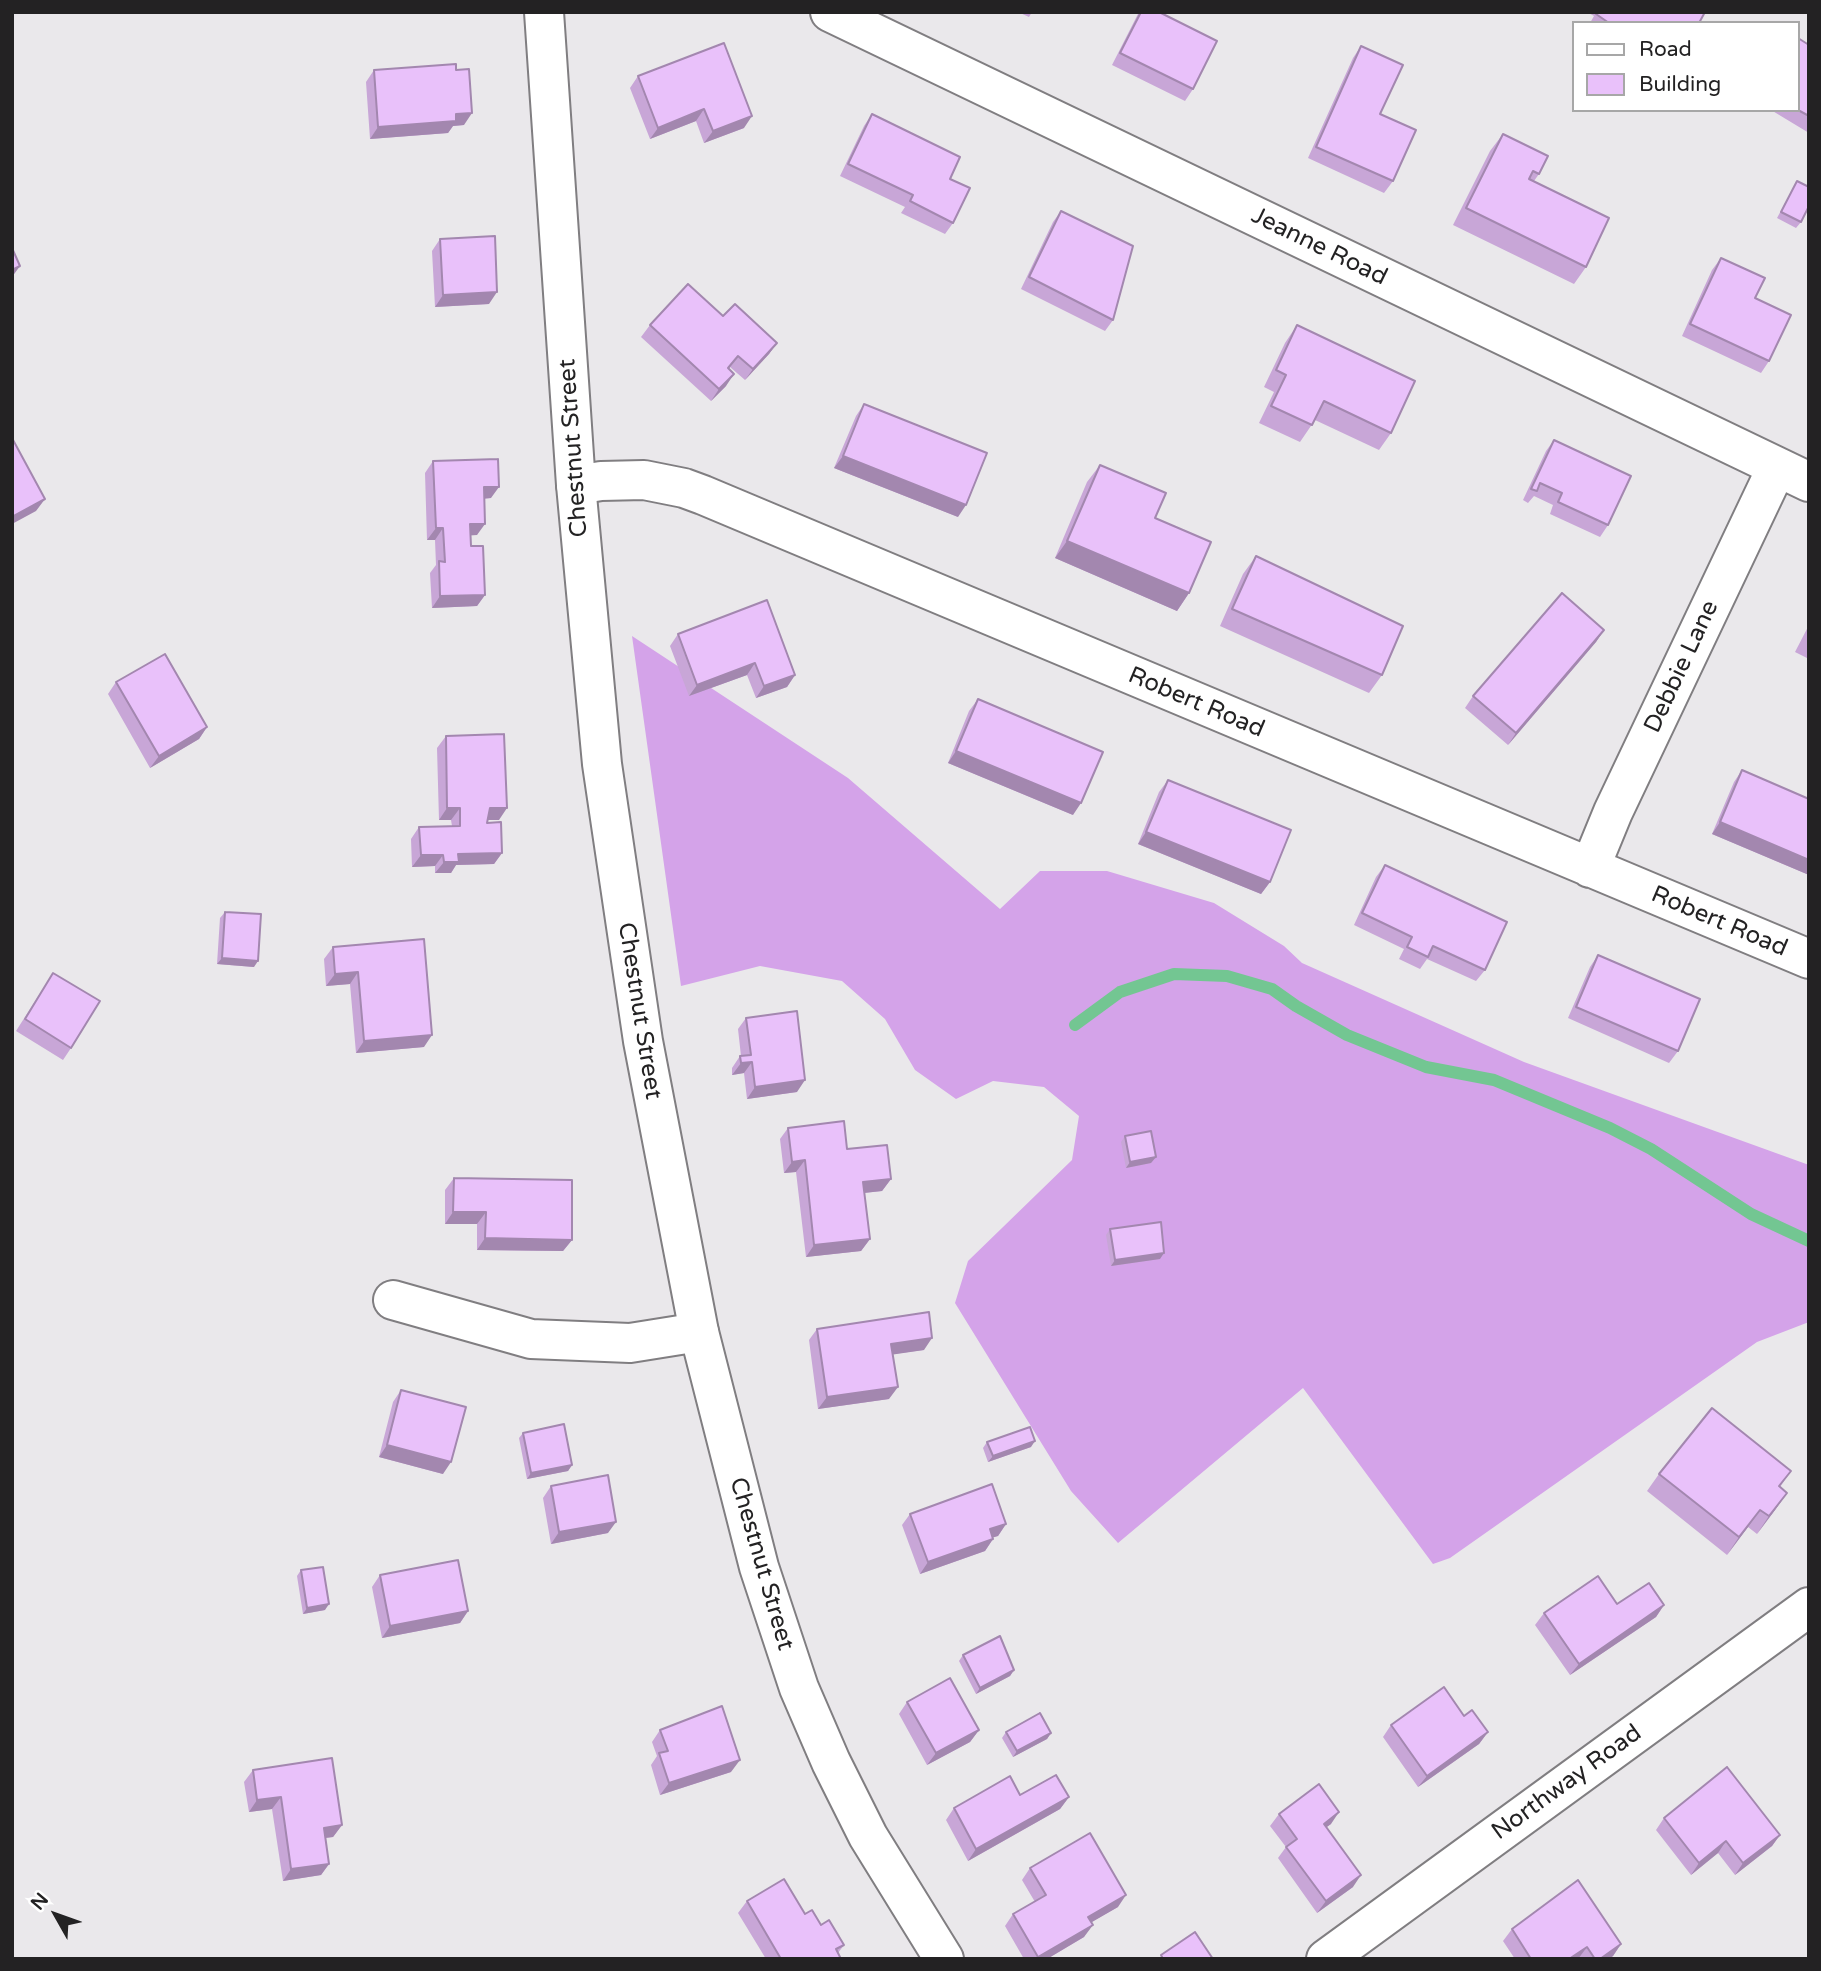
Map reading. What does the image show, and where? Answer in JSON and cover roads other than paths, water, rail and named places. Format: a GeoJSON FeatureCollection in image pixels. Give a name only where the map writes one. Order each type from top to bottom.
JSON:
{"type":"FeatureCollection","features":[{"type":"Feature","properties":{"kind":"street","name":"Chestnut Street"},"geometry":{"type":"LineString","coordinates":[[544,12],[576,485],[595,701],[625,923],[658,1124],[699,1332],[759,1567],[799,1688],[862,1824],[890,1875],[944,1959]]}},
{"type":"Feature","properties":{"kind":"street","name":"Jeanne Road"},"geometry":{"type":"LineString","coordinates":[[830,12],[1793,474]]}},
{"type":"Feature","properties":{"kind":"street","name":"Debbie Lane"},"geometry":{"type":"LineString","coordinates":[[1590,868],[1613,812],[1793,474]]}},
{"type":"Feature","properties":{"kind":"street","name":"Robert Road"},"geometry":{"type":"LineString","coordinates":[[576,485],[623,480],[665,483],[684,488],[1809,959]]}},
{"type":"Feature","properties":{"kind":"street"},"geometry":{"type":"LineString","coordinates":[[393,1300],[531,1339],[630,1343],[699,1332]]}},
{"type":"Feature","properties":{"kind":"street","name":"Northway Road"},"geometry":{"type":"LineString","coordinates":[[1326,1959],[1809,1607]]}},
{"type":"Feature","properties":{"kind":"waterway"},"geometry":{"type":"LineString","coordinates":[[1075,1025],[1120,992],[1174,974],[1227,976],[1272,989],[1347,1035],[1426,1067],[1494,1080],[1610,1128],[1651,1149],[1751,1214],[1809,1241]]}}]}
